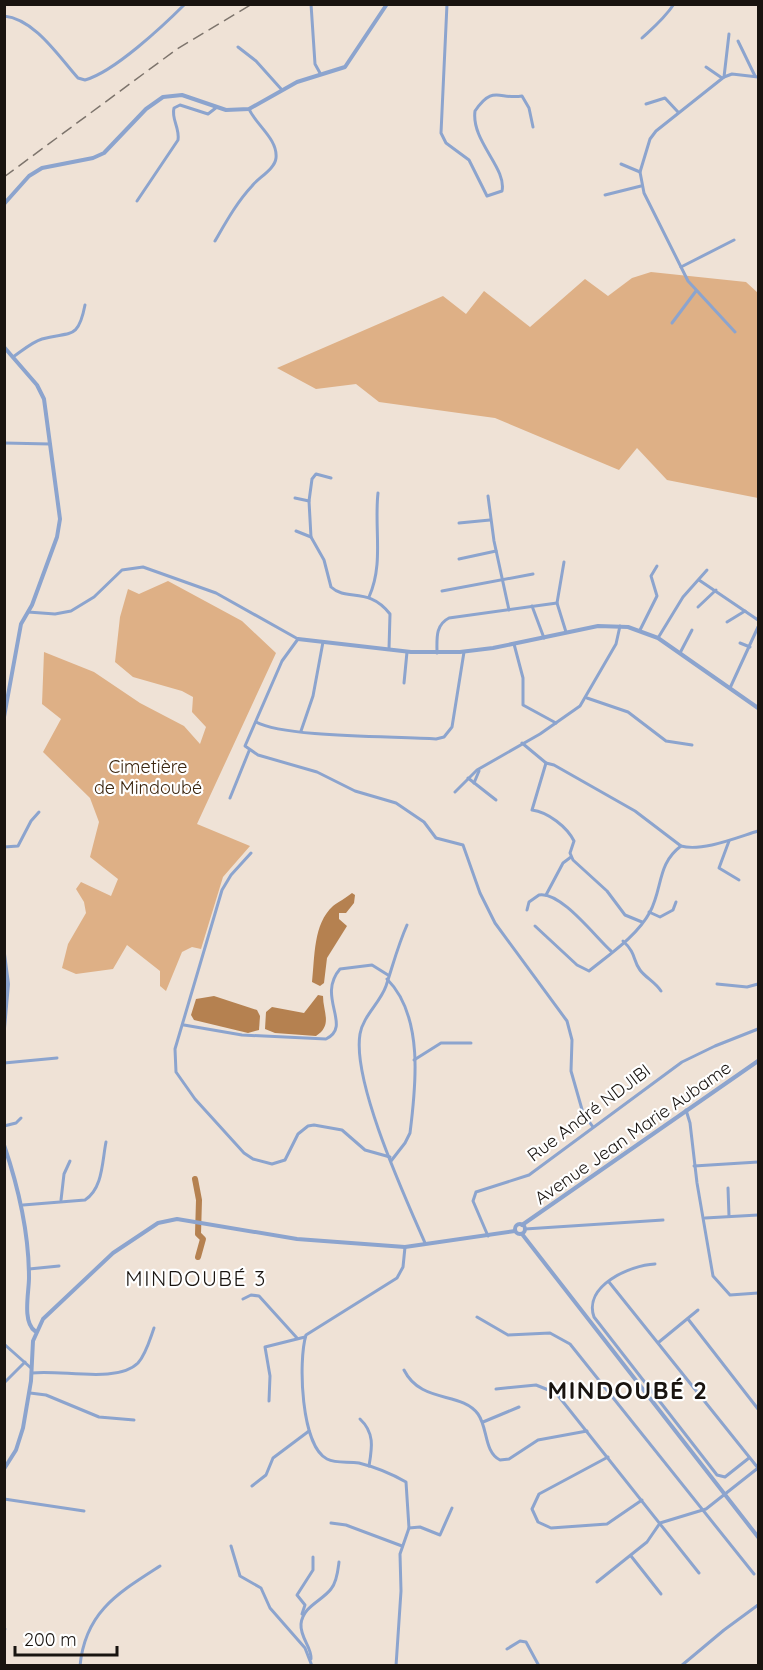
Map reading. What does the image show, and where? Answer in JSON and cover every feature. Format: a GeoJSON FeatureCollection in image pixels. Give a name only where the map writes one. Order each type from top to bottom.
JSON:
{"type":"FeatureCollection","features":[{"type":"Feature","properties":{"kind":"street"},"geometry":{"type":"LineString","coordinates":[[4,16],[19,20],[29,26],[78,78],[85,80],[106,70],[156,32],[185,4]]}},
{"type":"Feature","properties":{"kind":"street"},"geometry":{"type":"LineString","coordinates":[[311,4],[315,64],[320,73]]}},
{"type":"Feature","properties":{"kind":"street"},"geometry":{"type":"LineString","coordinates":[[4,204],[29,176],[42,168],[93,158],[104,153],[146,109],[163,97],[182,94],[217,107],[249,109],[282,90],[320,73],[345,68],[387,4]]}},
{"type":"Feature","properties":{"kind":"street"},"geometry":{"type":"LineString","coordinates":[[447,4],[441,133],[446,143],[469,160],[487,196],[502,191],[503,183],[476,127],[476,111],[481,103],[496,93],[513,98],[522,96],[529,108],[533,127]]}},
{"type":"Feature","properties":{"kind":"street"},"geometry":{"type":"LineString","coordinates":[[642,38],[660,23],[674,4]]}},
{"type":"Feature","properties":{"kind":"street"},"geometry":{"type":"LineString","coordinates":[[723,78],[729,34]]}},
{"type":"Feature","properties":{"kind":"street"},"geometry":{"type":"LineString","coordinates":[[738,41],[757,76]]}},
{"type":"Feature","properties":{"kind":"street"},"geometry":{"type":"LineString","coordinates":[[238,47],[256,61],[282,90]]}},
{"type":"Feature","properties":{"kind":"street"},"geometry":{"type":"LineString","coordinates":[[706,67],[723,78]]}},
{"type":"Feature","properties":{"kind":"street"},"geometry":{"type":"LineString","coordinates":[[735,332],[696,290],[681,267],[641,186],[640,172],[650,139],[663,123],[723,78],[732,74],[757,76]]}},
{"type":"Feature","properties":{"kind":"street"},"geometry":{"type":"LineString","coordinates":[[646,104],[665,98],[678,112]]}},
{"type":"Feature","properties":{"kind":"street"},"geometry":{"type":"LineString","coordinates":[[137,201],[178,140],[179,132],[172,115],[174,108],[180,105],[208,114],[217,107]]}},
{"type":"Feature","properties":{"kind":"street"},"geometry":{"type":"LineString","coordinates":[[214,241],[234,208],[274,163],[277,156],[272,141],[249,109]]}},
{"type":"Feature","properties":{"kind":"street"},"geometry":{"type":"LineString","coordinates":[[621,164],[640,172]]}},
{"type":"Feature","properties":{"kind":"street"},"geometry":{"type":"LineString","coordinates":[[605,195],[641,186]]}},
{"type":"Feature","properties":{"kind":"street"},"geometry":{"type":"LineString","coordinates":[[681,267],[734,240]]}},
{"type":"Feature","properties":{"kind":"street"},"geometry":{"type":"LineString","coordinates":[[672,323],[696,290]]}},
{"type":"Feature","properties":{"kind":"street"},"geometry":{"type":"LineString","coordinates":[[12,357],[42,339],[63,337],[75,330],[82,322],[85,305]]}},
{"type":"Feature","properties":{"kind":"street"},"geometry":{"type":"LineString","coordinates":[[4,346],[41,392],[52,444],[60,528],[28,612],[21,624],[4,717]]}},
{"type":"Feature","properties":{"kind":"street"},"geometry":{"type":"LineString","coordinates":[[4,443],[52,444]]}},
{"type":"Feature","properties":{"kind":"street"},"geometry":{"type":"LineString","coordinates":[[332,478],[316,474],[313,476],[309,501],[311,537],[324,560],[331,587],[342,594],[369,597],[390,614],[389,649]]}},
{"type":"Feature","properties":{"kind":"street"},"geometry":{"type":"LineString","coordinates":[[369,597],[378,574],[376,517],[378,493]]}},
{"type":"Feature","properties":{"kind":"street"},"geometry":{"type":"LineString","coordinates":[[488,496],[495,551],[509,610]]}},
{"type":"Feature","properties":{"kind":"street"},"geometry":{"type":"LineString","coordinates":[[295,498],[309,501]]}},
{"type":"Feature","properties":{"kind":"street"},"geometry":{"type":"LineString","coordinates":[[459,523],[490,520]]}},
{"type":"Feature","properties":{"kind":"street"},"geometry":{"type":"LineString","coordinates":[[296,531],[311,537]]}},
{"type":"Feature","properties":{"kind":"street"},"geometry":{"type":"LineString","coordinates":[[459,559],[495,551]]}},
{"type":"Feature","properties":{"kind":"street"},"geometry":{"type":"LineString","coordinates":[[564,562],[557,603],[566,632]]}},
{"type":"Feature","properties":{"kind":"street"},"geometry":{"type":"LineString","coordinates":[[640,630],[657,596],[651,576],[657,566]]}},
{"type":"Feature","properties":{"kind":"street"},"geometry":{"type":"LineString","coordinates":[[28,612],[55,614],[71,611],[94,597],[122,570],[143,567],[216,593],[298,639],[407,651],[464,652],[598,626],[620,626],[640,630],[658,638],[759,708]]}},
{"type":"Feature","properties":{"kind":"street"},"geometry":{"type":"LineString","coordinates":[[658,638],[683,597],[707,570]]}},
{"type":"Feature","properties":{"kind":"street"},"geometry":{"type":"LineString","coordinates":[[442,591],[533,574]]}},
{"type":"Feature","properties":{"kind":"street"},"geometry":{"type":"LineString","coordinates":[[699,580],[759,620]]}},
{"type":"Feature","properties":{"kind":"street"},"geometry":{"type":"LineString","coordinates":[[698,607],[716,590]]}},
{"type":"Feature","properties":{"kind":"street"},"geometry":{"type":"LineString","coordinates":[[438,653],[438,630],[443,621],[557,603]]}},
{"type":"Feature","properties":{"kind":"street"},"geometry":{"type":"LineString","coordinates":[[532,606],[544,638]]}},
{"type":"Feature","properties":{"kind":"street"},"geometry":{"type":"LineString","coordinates":[[727,622],[745,611]]}},
{"type":"Feature","properties":{"kind":"street"},"geometry":{"type":"LineString","coordinates":[[455,792],[480,769],[556,723],[587,698],[616,644],[620,626]]}},
{"type":"Feature","properties":{"kind":"street"},"geometry":{"type":"LineString","coordinates":[[730,688],[759,627]]}},
{"type":"Feature","properties":{"kind":"street"},"geometry":{"type":"LineString","coordinates":[[680,653],[692,630]]}},
{"type":"Feature","properties":{"kind":"street"},"geometry":{"type":"LineString","coordinates":[[230,798],[249,751],[246,743],[282,661],[298,639]]}},
{"type":"Feature","properties":{"kind":"street"},"geometry":{"type":"LineString","coordinates":[[301,731],[313,696],[323,640]]}},
{"type":"Feature","properties":{"kind":"street"},"geometry":{"type":"LineString","coordinates":[[740,643],[750,647]]}},
{"type":"Feature","properties":{"kind":"street"},"geometry":{"type":"LineString","coordinates":[[514,644],[523,678],[523,705],[556,723]]}},
{"type":"Feature","properties":{"kind":"street"},"geometry":{"type":"LineString","coordinates":[[404,683],[407,651]]}},
{"type":"Feature","properties":{"kind":"street"},"geometry":{"type":"LineString","coordinates":[[256,722],[269,728],[301,731],[436,739],[444,737],[452,727],[464,652]]}},
{"type":"Feature","properties":{"kind":"street"},"geometry":{"type":"LineString","coordinates":[[587,698],[628,712],[666,741],[692,745]]}},
{"type":"Feature","properties":{"kind":"street"},"geometry":{"type":"LineString","coordinates":[[522,743],[546,763],[554,765],[635,811],[681,846],[690,848],[729,841],[759,831]]}},
{"type":"Feature","properties":{"kind":"street"},"geometry":{"type":"LineString","coordinates":[[249,751],[317,772],[355,791],[396,803],[424,822],[436,838],[462,844],[480,893],[495,923],[567,1021],[572,1040],[571,1071],[583,1113],[593,1127]]}},
{"type":"Feature","properties":{"kind":"street"},"geometry":{"type":"LineString","coordinates":[[546,763],[532,810],[545,813],[573,838],[571,857]]}},
{"type":"Feature","properties":{"kind":"street"},"geometry":{"type":"LineString","coordinates":[[474,783],[480,769]]}},
{"type":"Feature","properties":{"kind":"street"},"geometry":{"type":"LineString","coordinates":[[468,778],[496,800]]}},
{"type":"Feature","properties":{"kind":"street"},"geometry":{"type":"LineString","coordinates":[[4,847],[18,846],[28,826],[39,812]]}},
{"type":"Feature","properties":{"kind":"street"},"geometry":{"type":"LineString","coordinates":[[729,841],[719,868],[740,880]]}},
{"type":"Feature","properties":{"kind":"street"},"geometry":{"type":"LineString","coordinates":[[535,926],[585,970],[589,970],[642,922],[649,912],[661,882],[665,861],[681,846]]}},
{"type":"Feature","properties":{"kind":"street"},"geometry":{"type":"LineString","coordinates":[[251,853],[235,869],[222,890],[184,1025],[175,1049],[176,1072],[227,1136],[249,1157],[272,1164],[279,1163],[289,1155],[302,1130],[314,1125],[342,1130],[370,1153],[390,1159]]}},
{"type":"Feature","properties":{"kind":"street"},"geometry":{"type":"LineString","coordinates":[[546,895],[562,863],[571,857]]}},
{"type":"Feature","properties":{"kind":"street"},"geometry":{"type":"LineString","coordinates":[[571,857],[607,891],[625,915],[642,922]]}},
{"type":"Feature","properties":{"kind":"street"},"geometry":{"type":"LineString","coordinates":[[527,910],[529,902],[539,895],[546,895],[567,908],[611,951]]}},
{"type":"Feature","properties":{"kind":"street"},"geometry":{"type":"LineString","coordinates":[[649,912],[660,918],[673,910],[676,902]]}},
{"type":"Feature","properties":{"kind":"street"},"geometry":{"type":"LineString","coordinates":[[407,925],[380,998],[363,1023],[359,1040],[362,1071],[390,1159],[425,1244]]}},
{"type":"Feature","properties":{"kind":"street"},"geometry":{"type":"LineString","coordinates":[[623,941],[634,952],[641,972],[652,979],[661,991]]}},
{"type":"Feature","properties":{"kind":"street"},"geometry":{"type":"LineString","coordinates":[[4,954],[8,984],[4,1028]]}},
{"type":"Feature","properties":{"kind":"street"},"geometry":{"type":"LineString","coordinates":[[184,1025],[242,1035],[326,1039],[331,1037],[337,1027],[329,990],[340,969],[372,965],[384,970],[411,1018],[414,1060],[410,1133],[405,1143],[390,1159]]}},
{"type":"Feature","properties":{"kind":"street"},"geometry":{"type":"LineString","coordinates":[[717,984],[747,987],[759,984]]}},
{"type":"Feature","properties":{"kind":"street","name":"Rue André NDJIBI"},"geometry":{"type":"LineString","coordinates":[[489,1236],[473,1201],[474,1194],[529,1175],[682,1062],[759,1029]]}},
{"type":"Feature","properties":{"kind":"street"},"geometry":{"type":"LineString","coordinates":[[414,1060],[441,1043],[471,1043]]}},
{"type":"Feature","properties":{"kind":"street"},"geometry":{"type":"LineString","coordinates":[[4,1063],[57,1058]]}},
{"type":"Feature","properties":{"kind":"street","name":"Avenue Jean Marie Aubame"},"geometry":{"type":"LineString","coordinates":[[515,1231],[517,1225],[524,1227],[686,1110],[759,1061]]}},
{"type":"Feature","properties":{"kind":"street"},"geometry":{"type":"LineString","coordinates":[[686,1110],[690,1123],[694,1166],[705,1218],[713,1276],[730,1295],[759,1293]]}},
{"type":"Feature","properties":{"kind":"street"},"geometry":{"type":"LineString","coordinates":[[4,1126],[16,1123],[21,1118]]}},
{"type":"Feature","properties":{"kind":"street"},"geometry":{"type":"LineString","coordinates":[[23,1205],[61,1200],[85,1200],[95,1192],[106,1142]]}},
{"type":"Feature","properties":{"kind":"street"},"geometry":{"type":"LineString","coordinates":[[4,1145],[23,1205],[29,1269],[28,1322],[35,1331]]}},
{"type":"Feature","properties":{"kind":"street"},"geometry":{"type":"LineString","coordinates":[[61,1200],[64,1174],[70,1161]]}},
{"type":"Feature","properties":{"kind":"street"},"geometry":{"type":"LineString","coordinates":[[694,1166],[759,1162]]}},
{"type":"Feature","properties":{"kind":"street"},"geometry":{"type":"LineString","coordinates":[[728,1188],[729,1216]]}},
{"type":"Feature","properties":{"kind":"street"},"geometry":{"type":"LineString","coordinates":[[705,1218],[759,1215]]}},
{"type":"Feature","properties":{"kind":"street"},"geometry":{"type":"LineString","coordinates":[[4,1468],[20,1442],[30,1393],[35,1331],[47,1313],[113,1252],[163,1220],[194,1222],[297,1239],[405,1247],[515,1231],[523,1237],[759,1537]]}},
{"type":"Feature","properties":{"kind":"street"},"geometry":{"type":"LineString","coordinates":[[523,1237],[524,1227],[663,1220]]}},
{"type":"Feature","properties":{"kind":"street"},"geometry":{"type":"LineString","coordinates":[[269,1401],[270,1376],[265,1347],[305,1337],[397,1278],[405,1262],[405,1247]]}},
{"type":"Feature","properties":{"kind":"street"},"geometry":{"type":"LineString","coordinates":[[655,1264],[639,1266],[609,1282],[596,1294],[592,1308],[594,1317],[711,1467],[723,1478],[749,1458]]}},
{"type":"Feature","properties":{"kind":"street"},"geometry":{"type":"LineString","coordinates":[[29,1269],[59,1266]]}},
{"type":"Feature","properties":{"kind":"street"},"geometry":{"type":"LineString","coordinates":[[597,1582],[647,1542],[660,1523],[703,1511],[758,1468],[609,1282]]}},
{"type":"Feature","properties":{"kind":"street"},"geometry":{"type":"LineString","coordinates":[[243,1299],[250,1295],[260,1296],[297,1338]]}},
{"type":"Feature","properties":{"kind":"street"},"geometry":{"type":"LineString","coordinates":[[658,1342],[698,1310]]}},
{"type":"Feature","properties":{"kind":"street"},"geometry":{"type":"LineString","coordinates":[[477,1317],[508,1335],[550,1333],[565,1340],[754,1574]]}},
{"type":"Feature","properties":{"kind":"street"},"geometry":{"type":"LineString","coordinates":[[687,1319],[759,1409]]}},
{"type":"Feature","properties":{"kind":"street"},"geometry":{"type":"LineString","coordinates":[[32,1371],[111,1374],[124,1371],[141,1359],[154,1328]]}},
{"type":"Feature","properties":{"kind":"street"},"geometry":{"type":"LineString","coordinates":[[305,1337],[302,1373],[309,1431],[316,1451],[327,1460],[369,1466],[406,1482],[409,1528],[402,1546],[396,1665]]}},
{"type":"Feature","properties":{"kind":"street"},"geometry":{"type":"LineString","coordinates":[[4,1344],[32,1371]]}},
{"type":"Feature","properties":{"kind":"street"},"geometry":{"type":"LineString","coordinates":[[4,1383],[25,1362]]}},
{"type":"Feature","properties":{"kind":"street"},"geometry":{"type":"LineString","coordinates":[[404,1370],[415,1386],[470,1408],[483,1422],[492,1453],[500,1460],[509,1459],[538,1440],[587,1431]]}},
{"type":"Feature","properties":{"kind":"street"},"geometry":{"type":"LineString","coordinates":[[496,1389],[536,1385],[556,1393],[699,1573]]}},
{"type":"Feature","properties":{"kind":"street"},"geometry":{"type":"LineString","coordinates":[[30,1393],[46,1395],[99,1417],[134,1420]]}},
{"type":"Feature","properties":{"kind":"street"},"geometry":{"type":"LineString","coordinates":[[483,1422],[519,1407]]}},
{"type":"Feature","properties":{"kind":"street"},"geometry":{"type":"LineString","coordinates":[[360,1419],[366,1425],[372,1438],[369,1466]]}},
{"type":"Feature","properties":{"kind":"street"},"geometry":{"type":"LineString","coordinates":[[252,1486],[266,1475],[273,1458],[309,1431]]}},
{"type":"Feature","properties":{"kind":"street"},"geometry":{"type":"LineString","coordinates":[[608,1457],[539,1494],[532,1509],[538,1522],[544,1526],[561,1528],[607,1524],[642,1500]]}},
{"type":"Feature","properties":{"kind":"street"},"geometry":{"type":"LineString","coordinates":[[4,1499],[84,1511]]}},
{"type":"Feature","properties":{"kind":"street"},"geometry":{"type":"LineString","coordinates":[[409,1528],[422,1528],[440,1535],[452,1508]]}},
{"type":"Feature","properties":{"kind":"street"},"geometry":{"type":"LineString","coordinates":[[332,1523],[346,1525],[402,1546]]}},
{"type":"Feature","properties":{"kind":"street"},"geometry":{"type":"LineString","coordinates":[[231,1546],[240,1576],[261,1588],[270,1608],[302,1645],[311,1663]]}},
{"type":"Feature","properties":{"kind":"street"},"geometry":{"type":"LineString","coordinates":[[631,1556],[661,1594]]}},
{"type":"Feature","properties":{"kind":"street"},"geometry":{"type":"LineString","coordinates":[[311,1663],[310,1652],[301,1631],[305,1605],[297,1595],[313,1570],[313,1557]]}},
{"type":"Feature","properties":{"kind":"street"},"geometry":{"type":"LineString","coordinates":[[303,1616],[332,1588],[339,1562]]}},
{"type":"Feature","properties":{"kind":"street"},"geometry":{"type":"LineString","coordinates":[[80,1665],[85,1638],[99,1612],[112,1599],[160,1566]]}},
{"type":"Feature","properties":{"kind":"street"},"geometry":{"type":"LineString","coordinates":[[681,1665],[759,1605]]}},
{"type":"Feature","properties":{"kind":"street"},"geometry":{"type":"LineString","coordinates":[[507,1649],[520,1641],[526,1642],[539,1665]]}},
{"type":"Feature","properties":{"kind":"green space"},"geometry":{"type":"Polygon","coordinates":[[[651,272],[746,282],[758,293],[758,498],[667,480],[637,448],[619,470],[495,418],[379,402],[356,384],[316,389],[277,368],[443,296],[466,314],[484,291],[530,327],[585,279],[608,296],[632,278],[651,272]]]}},
{"type":"Feature","properties":{"kind":"green space","name":"Cimetière de Mindoubé"},"geometry":{"type":"Polygon","coordinates":[[[168,581],[242,621],[276,653],[197,824],[250,846],[223,877],[201,949],[192,947],[182,952],[166,991],[160,986],[160,971],[127,945],[113,969],[76,974],[62,968],[68,944],[86,913],[84,902],[76,889],[81,882],[111,896],[118,879],[90,857],[99,822],[90,798],[43,752],[61,719],[42,704],[44,652],[94,672],[140,703],[184,726],[200,744],[206,727],[192,712],[193,697],[182,691],[133,677],[115,662],[120,617],[128,589],[139,594],[168,581]]]}},
{"type":"Feature","properties":{"kind":"shaded area"},"geometry":{"type":"Polygon","coordinates":[[[352,893],[355,895],[354,903],[346,913],[339,913],[339,919],[347,926],[327,958],[324,983],[320,986],[312,982],[318,931],[326,913],[352,893]]]}},
{"type":"Feature","properties":{"kind":"shaded area"},"geometry":{"type":"Polygon","coordinates":[[[318,995],[323,996],[326,1023],[316,1036],[275,1033],[265,1029],[266,1012],[272,1007],[304,1013],[318,995]]]}},
{"type":"Feature","properties":{"kind":"shaded area"},"geometry":{"type":"Polygon","coordinates":[[[214,996],[257,1010],[260,1016],[259,1030],[248,1033],[194,1020],[191,1015],[196,999],[214,996]]]}},
{"type":"Feature","properties":{"kind":"waterway"},"geometry":{"type":"LineString","coordinates":[[195,1179],[199,1200],[198,1234],[203,1239],[198,1257]]}},
{"type":"Feature","properties":{"kind":"railway"},"geometry":{"type":"LineString","coordinates":[[4,177],[177,49],[252,4]]}},
{"type":"Feature","properties":{"kind":"district","name":"MINDOUBÉ 3"},"geometry":{"type":"Point","coordinates":[196,1279]}},
{"type":"Feature","properties":{"kind":"district","name":"MINDOUBÉ 2"},"geometry":{"type":"Point","coordinates":[628,1391]}}]}
